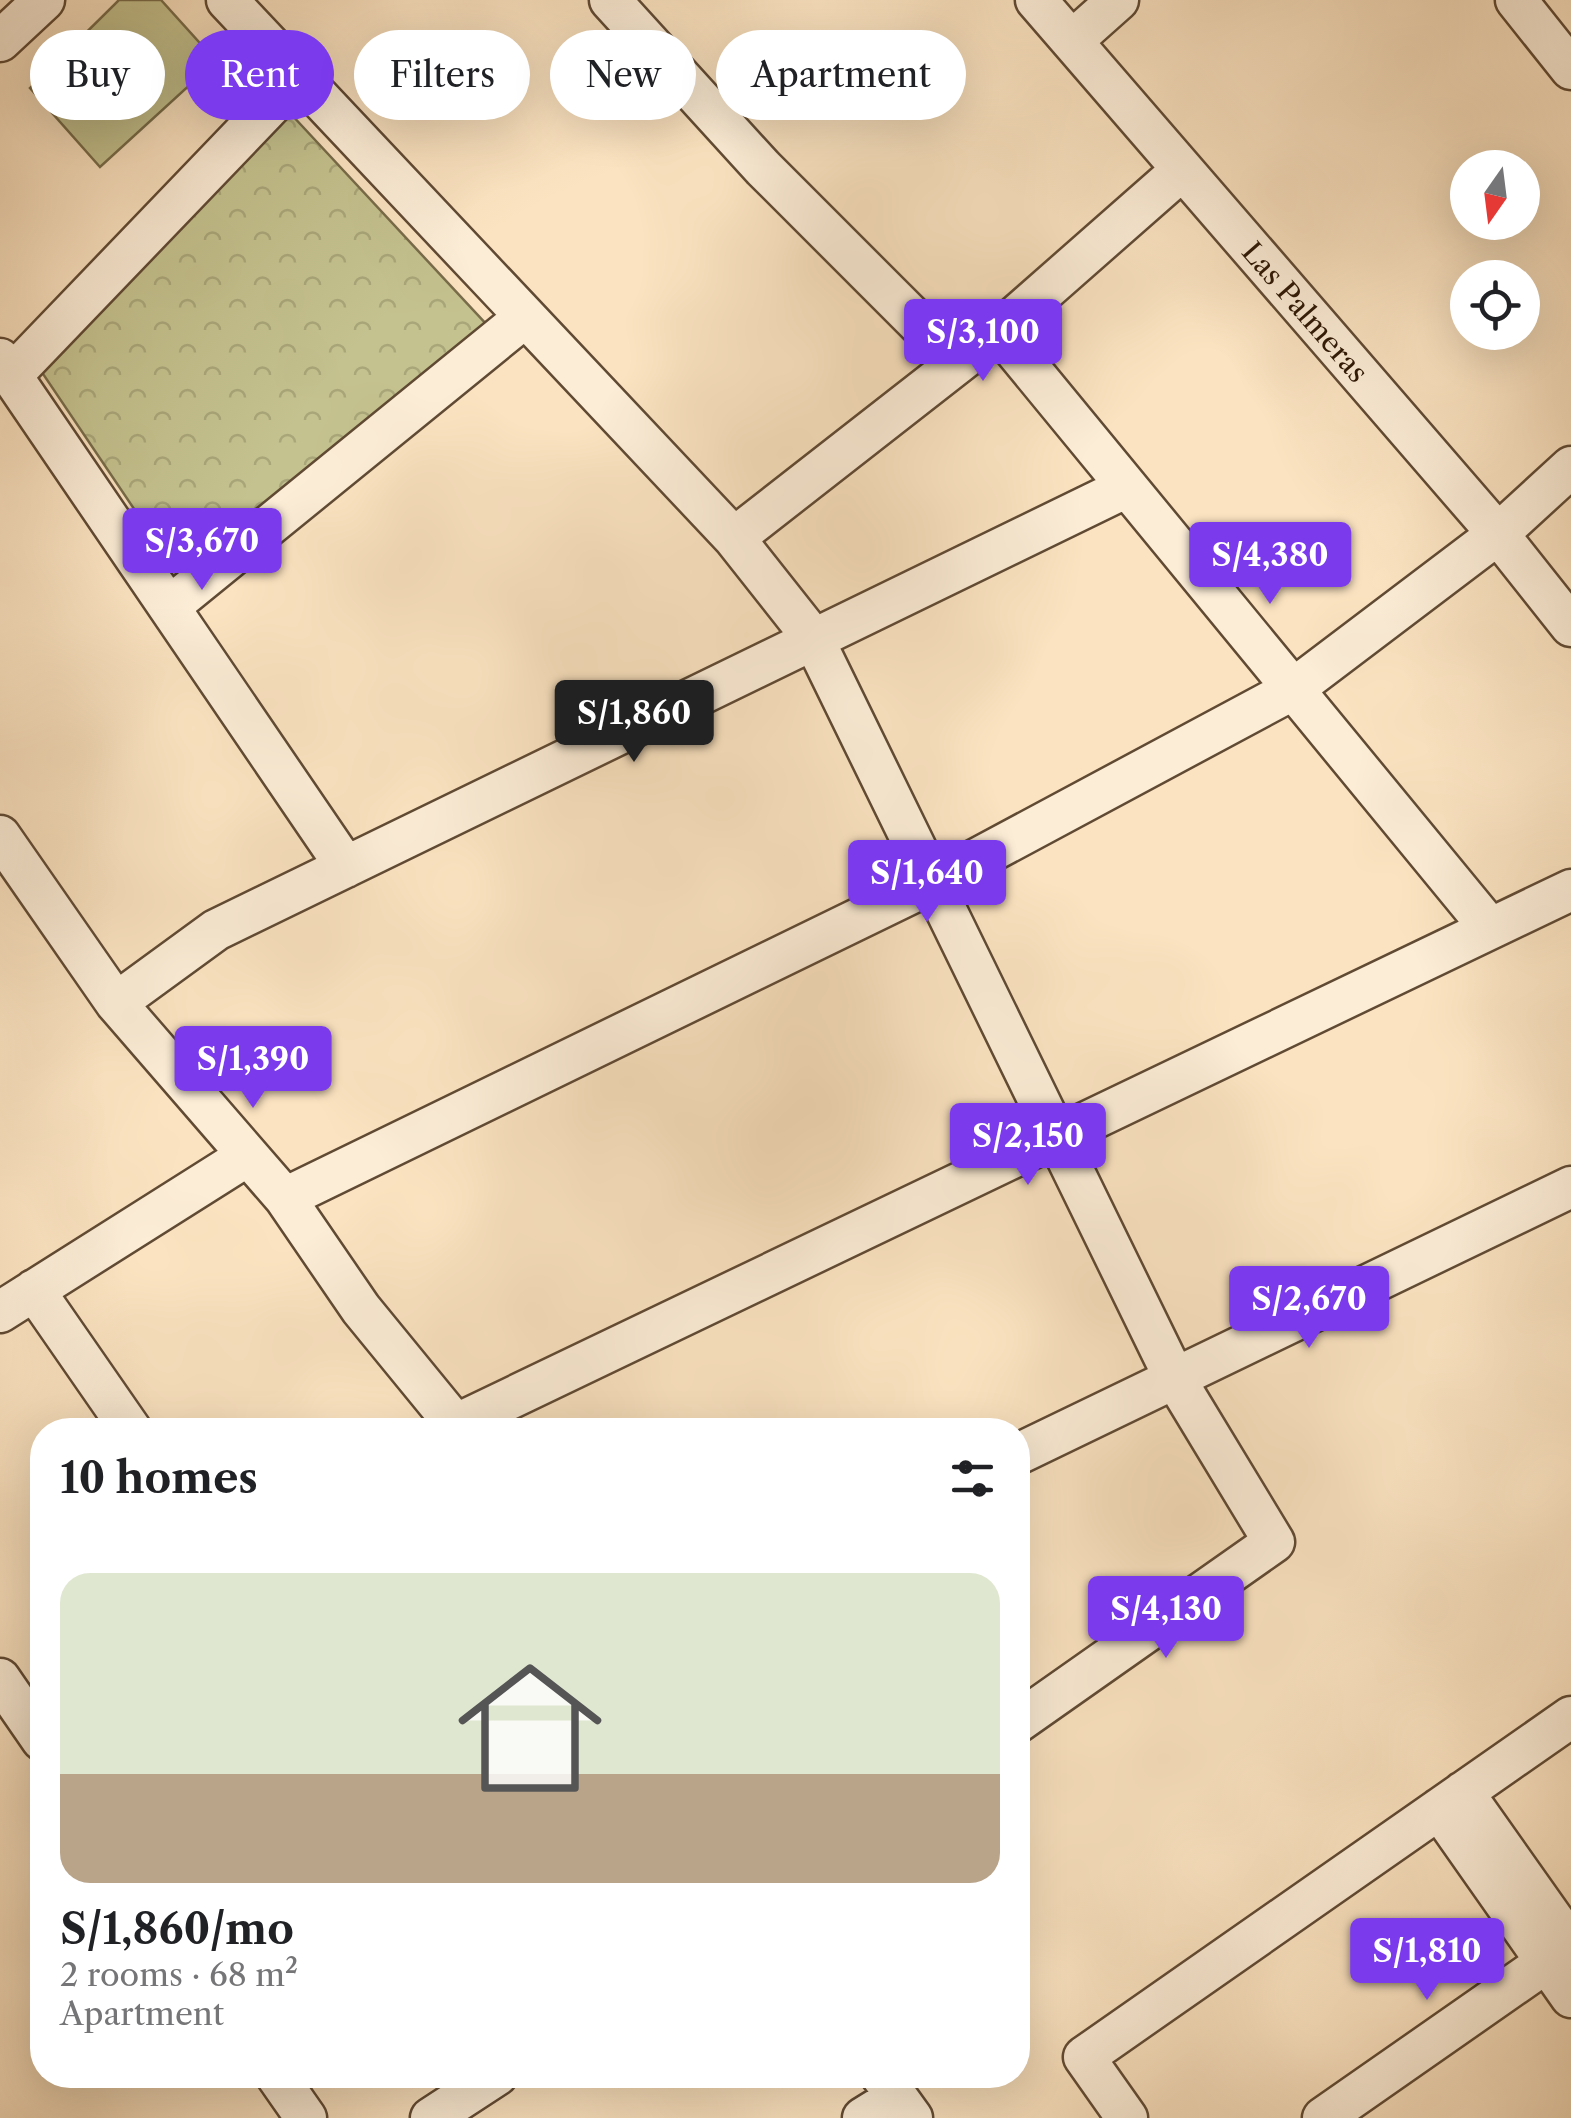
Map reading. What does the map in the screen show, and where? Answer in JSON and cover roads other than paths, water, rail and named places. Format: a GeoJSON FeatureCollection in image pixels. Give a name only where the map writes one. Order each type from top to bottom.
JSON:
{"type":"FeatureCollection","features":[{"type":"Feature","properties":{"kind":"street"},"geometry":{"type":"LineString","coordinates":[[0,41],[44,0]]}},
{"type":"Feature","properties":{"kind":"street"},"geometry":{"type":"LineString","coordinates":[[227,0],[255,30]]}},
{"type":"Feature","properties":{"kind":"street"},"geometry":{"type":"LineString","coordinates":[[610,0],[763,168],[956,361]]}},
{"type":"Feature","properties":{"kind":"street","name":"Las Palmeras"},"geometry":{"type":"LineString","coordinates":[[1036,0],[1498,534],[1571,626]]}},
{"type":"Feature","properties":{"kind":"street"},"geometry":{"type":"LineString","coordinates":[[1072,41],[1118,0]]}},
{"type":"Feature","properties":{"kind":"street"},"geometry":{"type":"LineString","coordinates":[[1516,0],[1571,69]]}},
{"type":"Feature","properties":{"kind":"street"},"geometry":{"type":"LineString","coordinates":[[334,115],[734,538],[813,638],[1174,1378],[1274,1542],[1030,1714]]}},
{"type":"Feature","properties":{"kind":"street"},"geometry":{"type":"LineString","coordinates":[[255,120],[6,368],[346,867]]}},
{"type":"Feature","properties":{"kind":"street"},"geometry":{"type":"LineString","coordinates":[[734,538],[998,330],[1182,170]]}},
{"type":"Feature","properties":{"kind":"street"},"geometry":{"type":"LineString","coordinates":[[169,607],[524,318]]}},
{"type":"Feature","properties":{"kind":"street"},"geometry":{"type":"LineString","coordinates":[[998,330],[1489,928]]}},
{"type":"Feature","properties":{"kind":"street"},"geometry":{"type":"LineString","coordinates":[[285,1198],[932,883],[1292,690],[1498,534],[1571,467]]}},
{"type":"Feature","properties":{"kind":"street"},"geometry":{"type":"LineString","coordinates":[[116,1003],[216,930],[1128,487]]}},
{"type":"Feature","properties":{"kind":"street"},"geometry":{"type":"LineString","coordinates":[[0,836],[116,1003],[285,1198],[361,1309],[452,1418]]}},
{"type":"Feature","properties":{"kind":"street"},"geometry":{"type":"LineString","coordinates":[[477,1418],[1571,890]]}},
{"type":"Feature","properties":{"kind":"street"},"geometry":{"type":"LineString","coordinates":[[0,1312],[247,1156]]}},
{"type":"Feature","properties":{"kind":"street"},"geometry":{"type":"LineString","coordinates":[[1030,1448],[1571,1186]]}},
{"type":"Feature","properties":{"kind":"street"},"geometry":{"type":"LineString","coordinates":[[34,1290],[122,1418]]}},
{"type":"Feature","properties":{"kind":"street"},"geometry":{"type":"LineString","coordinates":[[0,1679],[30,1723]]}},
{"type":"Feature","properties":{"kind":"street"},"geometry":{"type":"LineString","coordinates":[[1128,2118],[1084,2057],[1571,1717]]}},
{"type":"Feature","properties":{"kind":"street"},"geometry":{"type":"LineString","coordinates":[[1451,1801],[1565,1949],[1571,1996]]}},
{"type":"Feature","properties":{"kind":"street"},"geometry":{"type":"LineString","coordinates":[[1322,2118],[1565,1949]]}},
{"type":"Feature","properties":{"kind":"street"},"geometry":{"type":"LineString","coordinates":[[285,2088],[306,2118]]}},
{"type":"Feature","properties":{"kind":"street"},"geometry":{"type":"LineString","coordinates":[[431,2118],[477,2088]]}}]}
